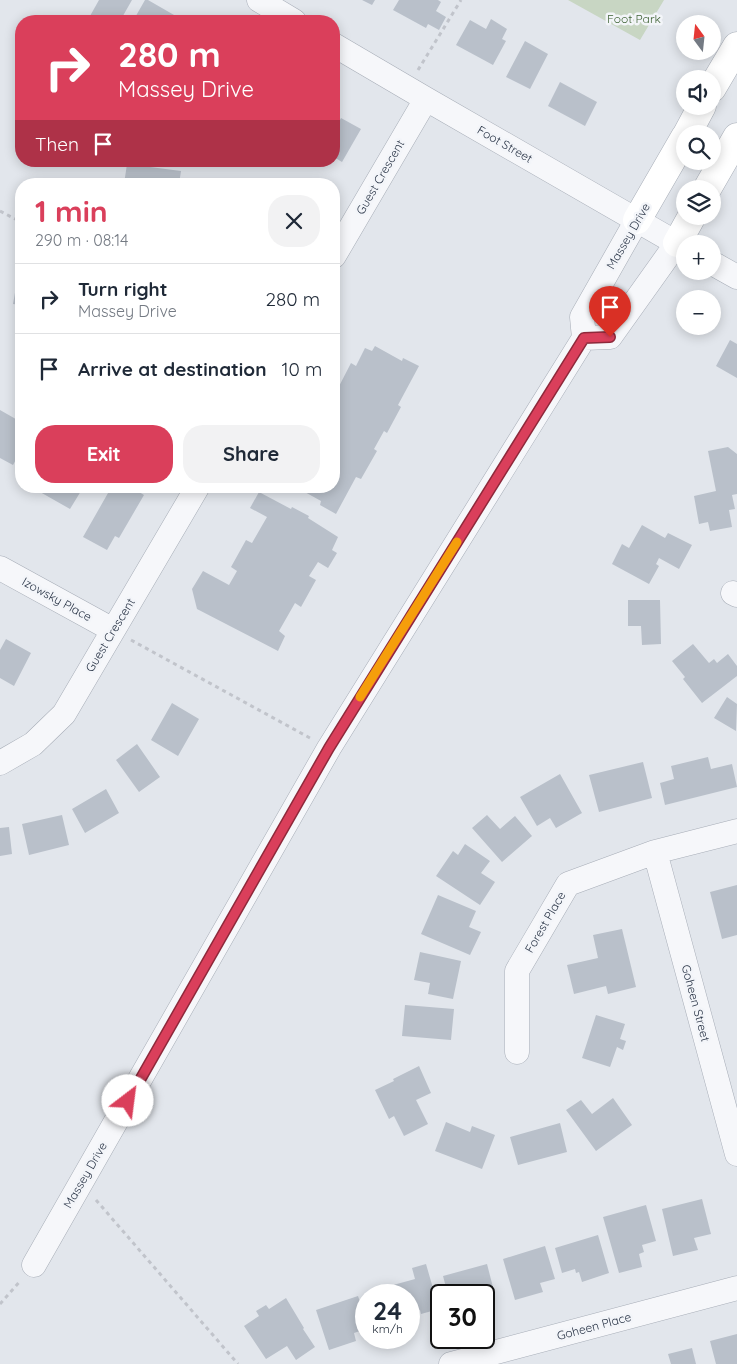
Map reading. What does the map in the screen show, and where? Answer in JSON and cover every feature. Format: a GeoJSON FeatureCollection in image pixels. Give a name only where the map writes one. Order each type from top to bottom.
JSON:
{"type":"FeatureCollection","features":[{"type":"Feature","properties":{"kind":"street"},"geometry":{"type":"LineString","coordinates":[[259,0],[284,15]]}},
{"type":"Feature","properties":{"kind":"street"},"geometry":{"type":"LineString","coordinates":[[721,73],[737,46]]}},
{"type":"Feature","properties":{"kind":"street","name":"Foot Street"},"geometry":{"type":"LineString","coordinates":[[340,48],[417,94],[676,242]]}},
{"type":"Feature","properties":{"kind":"street","name":"Guest Crescent"},"geometry":{"type":"LineString","coordinates":[[340,244],[417,94]]}},
{"type":"Feature","properties":{"kind":"street"},"geometry":{"type":"LineString","coordinates":[[712,180],[737,137]]}},
{"type":"Feature","properties":{"kind":"street","name":"Massey Drive"},"geometry":{"type":"LineString","coordinates":[[34,1265],[329,748],[584,338],[582,317],[676,152]]}},
{"type":"Feature","properties":{"kind":"street"},"geometry":{"type":"LineString","coordinates":[[584,338],[610,337],[676,251]]}},
{"type":"Feature","properties":{"kind":"street"},"geometry":{"type":"LineString","coordinates":[[721,268],[737,277]]}},
{"type":"Feature","properties":{"kind":"street","name":"Guest Crescent"},"geometry":{"type":"LineString","coordinates":[[0,763],[33,744],[64,714],[194,493]]}},
{"type":"Feature","properties":{"kind":"street","name":"Izowsky Place"},"geometry":{"type":"LineString","coordinates":[[0,568],[113,630]]}},
{"type":"Feature","properties":{"kind":"street","name":"Forest Place"},"geometry":{"type":"LineString","coordinates":[[517,1052],[517,971],[568,884],[655,852],[737,831]]}},
{"type":"Feature","properties":{"kind":"street","name":"Goheen Street"},"geometry":{"type":"LineString","coordinates":[[655,852],[737,1154]]}},
{"type":"Feature","properties":{"kind":"street","name":"Goheen Place"},"geometry":{"type":"LineString","coordinates":[[452,1364],[737,1288]]}},
{"type":"Feature","properties":{"kind":"path"},"geometry":{"type":"LineString","coordinates":[[417,94],[460,0]]}},
{"type":"Feature","properties":{"kind":"path"},"geometry":{"type":"LineString","coordinates":[[0,211],[15,219]]}},
{"type":"Feature","properties":{"kind":"path"},"geometry":{"type":"LineString","coordinates":[[113,630],[329,748]]}},
{"type":"Feature","properties":{"kind":"path"},"geometry":{"type":"LineString","coordinates":[[81,1183],[238,1364]]}},
{"type":"Feature","properties":{"kind":"path"},"geometry":{"type":"LineString","coordinates":[[0,1304],[34,1265]]}},
{"type":"Feature","properties":{"kind":"green space","name":"Foot Park"},"geometry":{"type":"Polygon","coordinates":[[[568,0],[664,0],[640,40],[568,0]]]}},
{"type":"Feature","properties":{"kind":"building"},"geometry":{"type":"Polygon","coordinates":[[[99,0],[132,0],[123,15],[91,15],[99,0]]]}},
{"type":"Feature","properties":{"kind":"building"},"geometry":{"type":"Polygon","coordinates":[[[145,0],[148,0],[174,15],[136,15],[145,0]]]}},
{"type":"Feature","properties":{"kind":"building"},"geometry":{"type":"Polygon","coordinates":[[[362,0],[375,0],[372,5],[362,0]]]}},
{"type":"Feature","properties":{"kind":"building"},"geometry":{"type":"Polygon","coordinates":[[[399,0],[438,0],[441,2],[436,11],[446,17],[439,30],[428,24],[426,28],[393,10],[399,0]]]}},
{"type":"Feature","properties":{"kind":"building"},"geometry":{"type":"Polygon","coordinates":[[[491,19],[507,29],[502,39],[506,41],[493,65],[456,45],[470,20],[486,29],[491,19]]]}},
{"type":"Feature","properties":{"kind":"building"},"geometry":{"type":"Polygon","coordinates":[[[525,41],[548,54],[530,89],[506,77],[525,41]]]}},
{"type":"Feature","properties":{"kind":"building"},"geometry":{"type":"Polygon","coordinates":[[[560,82],[597,102],[585,126],[548,106],[560,82]]]}},
{"type":"Feature","properties":{"kind":"building"},"geometry":{"type":"Polygon","coordinates":[[[341,118],[361,129],[342,162],[340,161],[341,118]]]}},
{"type":"Feature","properties":{"kind":"building"},"geometry":{"type":"Polygon","coordinates":[[[127,167],[150,167],[181,171],[180,178],[125,178],[127,167]]]}},
{"type":"Feature","properties":{"kind":"building"},"geometry":{"type":"Polygon","coordinates":[[[730,340],[737,344],[737,378],[716,366],[730,340]]]}},
{"type":"Feature","properties":{"kind":"building"},"geometry":{"type":"Polygon","coordinates":[[[375,346],[402,361],[403,358],[419,366],[398,405],[401,407],[387,433],[384,431],[374,449],[377,451],[361,479],[356,477],[336,514],[320,505],[321,501],[307,493],[340,493],[340,384],[351,363],[356,366],[365,348],[372,351],[375,346]]]}},
{"type":"Feature","properties":{"kind":"building"},"geometry":{"type":"Polygon","coordinates":[[[0,410],[15,419],[15,461],[13,465],[0,458],[0,410]]]}},
{"type":"Feature","properties":{"kind":"building"},"geometry":{"type":"Polygon","coordinates":[[[728,447],[737,454],[737,494],[732,495],[735,509],[729,510],[732,527],[710,531],[708,522],[699,524],[694,496],[716,491],[708,451],[728,447]]]}},
{"type":"Feature","properties":{"kind":"building"},"geometry":{"type":"Polygon","coordinates":[[[42,493],[80,493],[70,509],[42,493]]]}},
{"type":"Feature","properties":{"kind":"building"},"geometry":{"type":"Polygon","coordinates":[[[108,493],[141,493],[144,495],[119,538],[115,536],[107,550],[83,537],[108,493]]]}},
{"type":"Feature","properties":{"kind":"building"},"geometry":{"type":"Polygon","coordinates":[[[258,493],[261,493],[309,516],[308,518],[338,537],[332,550],[337,553],[328,568],[318,562],[309,576],[316,580],[301,607],[295,603],[279,631],[285,636],[278,651],[197,609],[192,589],[203,571],[229,585],[237,571],[231,567],[246,540],[252,543],[267,517],[250,508],[258,493]]]}},
{"type":"Feature","properties":{"kind":"building"},"geometry":{"type":"Polygon","coordinates":[[[642,525],[665,538],[668,533],[692,545],[679,569],[659,558],[656,564],[659,566],[649,584],[612,564],[622,544],[629,548],[642,525]]]}},
{"type":"Feature","properties":{"kind":"building"},"geometry":{"type":"Polygon","coordinates":[[[628,600],[660,600],[661,644],[642,645],[641,626],[628,626],[628,600]]]}},
{"type":"Feature","properties":{"kind":"building"},"geometry":{"type":"Polygon","coordinates":[[[6,639],[31,653],[14,686],[0,678],[0,650],[6,639]]]}},
{"type":"Feature","properties":{"kind":"building"},"geometry":{"type":"Polygon","coordinates":[[[693,644],[709,663],[714,659],[717,663],[728,654],[737,666],[737,676],[702,703],[683,679],[685,677],[672,661],[693,644]]]}},
{"type":"Feature","properties":{"kind":"building"},"geometry":{"type":"Polygon","coordinates":[[[727,697],[737,704],[736,731],[714,718],[727,697]]]}},
{"type":"Feature","properties":{"kind":"building"},"geometry":{"type":"Polygon","coordinates":[[[172,703],[199,719],[178,756],[151,740],[172,703]]]}},
{"type":"Feature","properties":{"kind":"building"},"geometry":{"type":"Polygon","coordinates":[[[137,744],[160,777],[139,792],[116,760],[137,744]]]}},
{"type":"Feature","properties":{"kind":"building"},"geometry":{"type":"Polygon","coordinates":[[[708,757],[711,769],[732,764],[737,787],[665,805],[660,783],[674,779],[671,766],[708,757]]]}},
{"type":"Feature","properties":{"kind":"building"},"geometry":{"type":"Polygon","coordinates":[[[643,762],[652,798],[599,812],[589,775],[643,762]]]}},
{"type":"Feature","properties":{"kind":"building"},"geometry":{"type":"Polygon","coordinates":[[[560,774],[582,813],[556,828],[550,818],[537,826],[520,797],[560,774]]]}},
{"type":"Feature","properties":{"kind":"building"},"geometry":{"type":"Polygon","coordinates":[[[106,789],[119,813],[85,833],[72,809],[106,789]]]}},
{"type":"Feature","properties":{"kind":"building"},"geometry":{"type":"Polygon","coordinates":[[[62,815],[69,845],[29,855],[22,824],[62,815]]]}},
{"type":"Feature","properties":{"kind":"building"},"geometry":{"type":"Polygon","coordinates":[[[487,815],[500,829],[515,816],[532,836],[502,862],[472,828],[487,815]]]}},
{"type":"Feature","properties":{"kind":"building"},"geometry":{"type":"Polygon","coordinates":[[[9,827],[12,854],[0,856],[0,828],[9,827]]]}},
{"type":"Feature","properties":{"kind":"building"},"geometry":{"type":"Polygon","coordinates":[[[465,844],[490,861],[481,873],[495,882],[480,905],[436,876],[453,851],[458,855],[465,844]]]}},
{"type":"Feature","properties":{"kind":"building"},"geometry":{"type":"Polygon","coordinates":[[[737,885],[737,935],[722,939],[710,892],[737,885]]]}},
{"type":"Feature","properties":{"kind":"building"},"geometry":{"type":"Polygon","coordinates":[[[438,895],[476,911],[469,927],[481,932],[470,955],[421,934],[438,895]]]}},
{"type":"Feature","properties":{"kind":"building"},"geometry":{"type":"Polygon","coordinates":[[[622,929],[636,987],[608,994],[606,986],[574,994],[567,965],[598,958],[593,935],[622,929]]]}},
{"type":"Feature","properties":{"kind":"building"},"geometry":{"type":"Polygon","coordinates":[[[420,952],[461,961],[453,999],[428,994],[430,983],[414,980],[420,952]]]}},
{"type":"Feature","properties":{"kind":"building"},"geometry":{"type":"Polygon","coordinates":[[[405,1005],[454,1009],[451,1040],[402,1036],[405,1005]]]}},
{"type":"Feature","properties":{"kind":"building"},"geometry":{"type":"Polygon","coordinates":[[[596,1015],[625,1024],[620,1039],[626,1041],[623,1050],[617,1047],[610,1067],[582,1058],[596,1015]]]}},
{"type":"Feature","properties":{"kind":"building"},"geometry":{"type":"Polygon","coordinates":[[[419,1066],[431,1093],[416,1100],[428,1124],[404,1136],[394,1116],[389,1119],[375,1090],[419,1066]]]}},
{"type":"Feature","properties":{"kind":"building"},"geometry":{"type":"Polygon","coordinates":[[[613,1098],[632,1125],[596,1151],[566,1110],[581,1100],[592,1114],[613,1098]]]}},
{"type":"Feature","properties":{"kind":"building"},"geometry":{"type":"Polygon","coordinates":[[[446,1122],[470,1132],[472,1126],[495,1135],[482,1169],[435,1151],[446,1122]]]}},
{"type":"Feature","properties":{"kind":"building"},"geometry":{"type":"Polygon","coordinates":[[[560,1123],[567,1152],[518,1165],[510,1137],[560,1123]]]}},
{"type":"Feature","properties":{"kind":"building"},"geometry":{"type":"Polygon","coordinates":[[[702,1199],[711,1234],[694,1238],[698,1250],[673,1256],[662,1209],[702,1199]]]}},
{"type":"Feature","properties":{"kind":"building"},"geometry":{"type":"Polygon","coordinates":[[[646,1205],[656,1241],[642,1245],[644,1252],[639,1254],[642,1267],[619,1273],[603,1217],[646,1205]]]}},
{"type":"Feature","properties":{"kind":"building"},"geometry":{"type":"Polygon","coordinates":[[[598,1235],[609,1273],[582,1282],[579,1272],[576,1273],[575,1269],[562,1273],[555,1248],[598,1235]]]}},
{"type":"Feature","properties":{"kind":"building"},"geometry":{"type":"Polygon","coordinates":[[[545,1246],[555,1279],[540,1283],[543,1292],[515,1300],[503,1259],[545,1246]]]}},
{"type":"Feature","properties":{"kind":"building"},"geometry":{"type":"Polygon","coordinates":[[[426,1264],[432,1284],[430,1284],[430,1312],[421,1314],[420,1284],[397,1284],[415,1279],[412,1268],[426,1264]]]}},
{"type":"Feature","properties":{"kind":"building"},"geometry":{"type":"Polygon","coordinates":[[[487,1264],[492,1284],[445,1284],[443,1276],[487,1264]]]}},
{"type":"Feature","properties":{"kind":"building"},"geometry":{"type":"Polygon","coordinates":[[[355,1297],[355,1341],[329,1350],[316,1310],[355,1297]]]}},
{"type":"Feature","properties":{"kind":"building"},"geometry":{"type":"Polygon","coordinates":[[[286,1298],[315,1347],[296,1360],[287,1346],[266,1359],[244,1326],[259,1316],[256,1311],[266,1305],[269,1309],[286,1298]]]}},
{"type":"Feature","properties":{"kind":"building"},"geometry":{"type":"Polygon","coordinates":[[[737,1334],[737,1364],[716,1364],[710,1341],[737,1334]]]}},
{"type":"Feature","properties":{"kind":"building"},"geometry":{"type":"Polygon","coordinates":[[[692,1348],[696,1364],[671,1364],[668,1354],[692,1348]]]}},
{"type":"Feature","properties":{"kind":"slow traffic"},"geometry":{"type":"LineString","coordinates":[[360,697],[457,542]]}},
{"type":"Feature","properties":{"kind":"route"},"geometry":{"type":"LineString","coordinates":[[128,1101],[329,748],[584,338],[610,337]]}}]}
